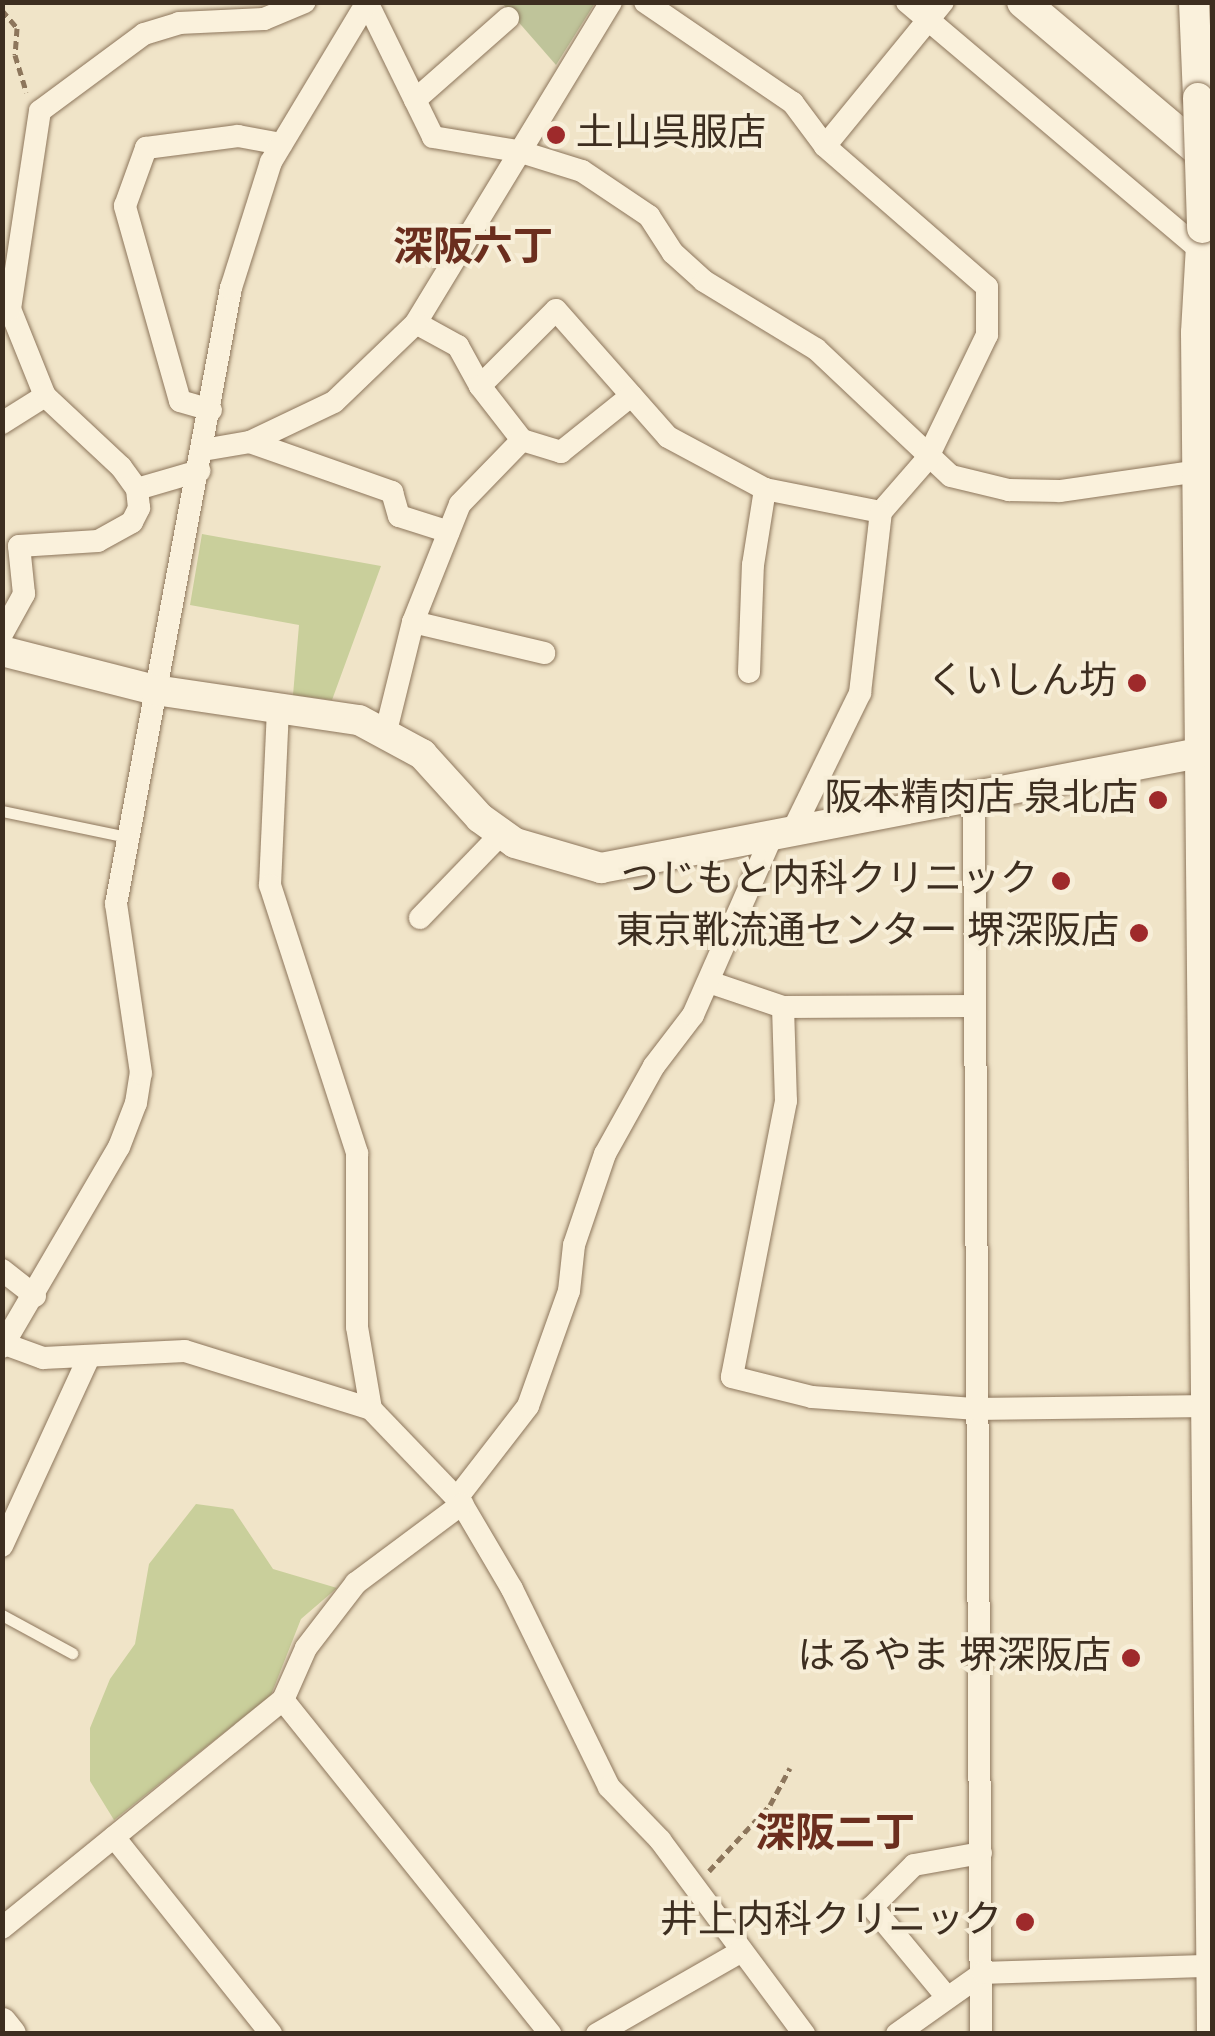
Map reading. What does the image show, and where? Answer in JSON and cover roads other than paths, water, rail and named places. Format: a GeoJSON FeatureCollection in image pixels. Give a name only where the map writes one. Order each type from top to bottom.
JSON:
{"type":"FeatureCollection","features":[{"type":"Feature","properties":{"kind":"main road"},"geometry":{"type":"LineString","coordinates":[[1023,2],[1212,162]]}},
{"type":"Feature","properties":{"kind":"street"},"geometry":{"type":"LineString","coordinates":[[138,489],[44,396],[10,309],[40,111],[144,34],[179,22],[264,19],[305,2]]}},
{"type":"Feature","properties":{"kind":"street"},"geometry":{"type":"LineString","coordinates":[[138,489],[334,402],[416,323],[611,2]]}},
{"type":"Feature","properties":{"kind":"street"},"geometry":{"type":"LineString","coordinates":[[2,1928],[284,1700],[306,1648],[356,1582],[460,1501],[528,1406],[569,1291],[574,1246],[604,1154],[708,982],[782,834],[860,693],[881,512],[927,459],[987,336],[987,286],[825,146],[793,103],[645,2]]}},
{"type":"Feature","properties":{"kind":"street"},"geometry":{"type":"LineString","coordinates":[[907,2],[935,11],[1203,241]]}},
{"type":"Feature","properties":{"kind":"street"},"geometry":{"type":"LineString","coordinates":[[367,3],[433,137],[518,152],[582,172],[649,216],[673,253],[704,281],[816,349],[927,459],[951,476],[1009,490],[1060,492],[1198,471]]}},
{"type":"Feature","properties":{"kind":"street"},"geometry":{"type":"LineString","coordinates":[[367,3],[281,144],[250,214],[116,904],[141,1072],[136,1104],[4,1345],[43,1358],[185,1351],[372,1409],[460,1501],[512,1589],[609,1787],[694,1887],[804,2034]]}},
{"type":"Feature","properties":{"kind":"street"},"geometry":{"type":"LineString","coordinates":[[825,146],[935,11]]}},
{"type":"Feature","properties":{"kind":"street"},"geometry":{"type":"LineString","coordinates":[[1194,17],[1203,241],[1196,334],[1206,752],[1212,2034]]}},
{"type":"Feature","properties":{"kind":"street"},"geometry":{"type":"LineString","coordinates":[[415,100],[508,18]]}},
{"type":"Feature","properties":{"kind":"street"},"geometry":{"type":"LineString","coordinates":[[211,410],[180,401],[125,206],[146,148],[238,136],[281,144]]}},
{"type":"Feature","properties":{"kind":"street"},"geometry":{"type":"LineString","coordinates":[[480,386],[556,310],[668,437],[765,489],[881,512]]}},
{"type":"Feature","properties":{"kind":"street"},"geometry":{"type":"LineString","coordinates":[[416,323],[458,346],[480,386],[522,440],[561,452],[631,396]]}},
{"type":"Feature","properties":{"kind":"street"},"geometry":{"type":"LineString","coordinates":[[2,423],[44,396]]}},
{"type":"Feature","properties":{"kind":"street"},"geometry":{"type":"LineString","coordinates":[[386,731],[413,622],[460,504],[522,440]]}},
{"type":"Feature","properties":{"kind":"street"},"geometry":{"type":"LineString","coordinates":[[250,442],[392,492],[399,516],[449,532]]}},
{"type":"Feature","properties":{"kind":"street"},"geometry":{"type":"LineString","coordinates":[[2,634],[24,594],[19,546],[114,534],[132,522],[138,489]]}},
{"type":"Feature","properties":{"kind":"street"},"geometry":{"type":"LineString","coordinates":[[749,672],[752,565],[765,489]]}},
{"type":"Feature","properties":{"kind":"street"},"geometry":{"type":"LineString","coordinates":[[413,622],[544,653]]}},
{"type":"Feature","properties":{"kind":"street"},"geometry":{"type":"LineString","coordinates":[[2,650],[155,690],[386,731],[422,754],[501,834],[601,868],[1206,752]]}},
{"type":"Feature","properties":{"kind":"street"},"geometry":{"type":"LineString","coordinates":[[278,709],[270,885],[357,1154],[357,1327],[372,1409]]}},
{"type":"Feature","properties":{"kind":"street"},"geometry":{"type":"LineString","coordinates":[[974,795],[974,1409],[981,2034]]}},
{"type":"Feature","properties":{"kind":"street"},"geometry":{"type":"LineString","coordinates":[[420,918],[501,834]]}},
{"type":"Feature","properties":{"kind":"street"},"geometry":{"type":"LineString","coordinates":[[708,982],[783,1007],[974,1006]]}},
{"type":"Feature","properties":{"kind":"street"},"geometry":{"type":"LineString","coordinates":[[783,1007],[786,1102],[732,1378],[812,1398],[974,1409],[1210,1406]]}},
{"type":"Feature","properties":{"kind":"street"},"geometry":{"type":"LineString","coordinates":[[2,1270],[34,1296]]}},
{"type":"Feature","properties":{"kind":"street"},"geometry":{"type":"LineString","coordinates":[[2,1546],[89,1357]]}},
{"type":"Feature","properties":{"kind":"street"},"geometry":{"type":"LineString","coordinates":[[284,1700],[551,2034]]}},
{"type":"Feature","properties":{"kind":"street"},"geometry":{"type":"LineString","coordinates":[[114,1837],[272,2034]]}},
{"type":"Feature","properties":{"kind":"street"},"geometry":{"type":"LineString","coordinates":[[946,1996],[872,1908],[914,1865],[981,1853]]}},
{"type":"Feature","properties":{"kind":"street"},"geometry":{"type":"LineString","coordinates":[[597,2034],[742,1951]]}},
{"type":"Feature","properties":{"kind":"street"},"geometry":{"type":"LineString","coordinates":[[897,2034],[983,1972],[1209,1966]]}},
{"type":"Feature","properties":{"kind":"street"},"geometry":{"type":"LineString","coordinates":[[2,2024],[10,2034]]}},
{"type":"Feature","properties":{"kind":"lane"},"geometry":{"type":"LineString","coordinates":[[2,810],[128,837]]}},
{"type":"Feature","properties":{"kind":"lane"},"geometry":{"type":"LineString","coordinates":[[2,1616],[72,1652]]}},
{"type":"Feature","properties":{"kind":"place","name":"土山呉服店"},"geometry":{"type":"Point","coordinates":[556,135]}},
{"type":"Feature","properties":{"kind":"place","name":"くいしん坊"},"geometry":{"type":"Point","coordinates":[1137,683]}},
{"type":"Feature","properties":{"kind":"place","name":"阪本精肉店 泉北店"},"geometry":{"type":"Point","coordinates":[1158,800]}},
{"type":"Feature","properties":{"kind":"place","name":"つじもと内科クリニック"},"geometry":{"type":"Point","coordinates":[1061,881]}},
{"type":"Feature","properties":{"kind":"place","name":"東京靴流通センター 堺深阪店"},"geometry":{"type":"Point","coordinates":[1139,933]}},
{"type":"Feature","properties":{"kind":"place","name":"はるやま 堺深阪店"},"geometry":{"type":"Point","coordinates":[1131,1658]}},
{"type":"Feature","properties":{"kind":"place","name":"井上内科クリニック"},"geometry":{"type":"Point","coordinates":[1025,1922]}},
{"type":"Feature","properties":{"kind":"district","name":"深阪六丁"},"geometry":{"type":"Point","coordinates":[473,249]}},
{"type":"Feature","properties":{"kind":"district","name":"深阪二丁"},"geometry":{"type":"Point","coordinates":[835,1835]}}]}
